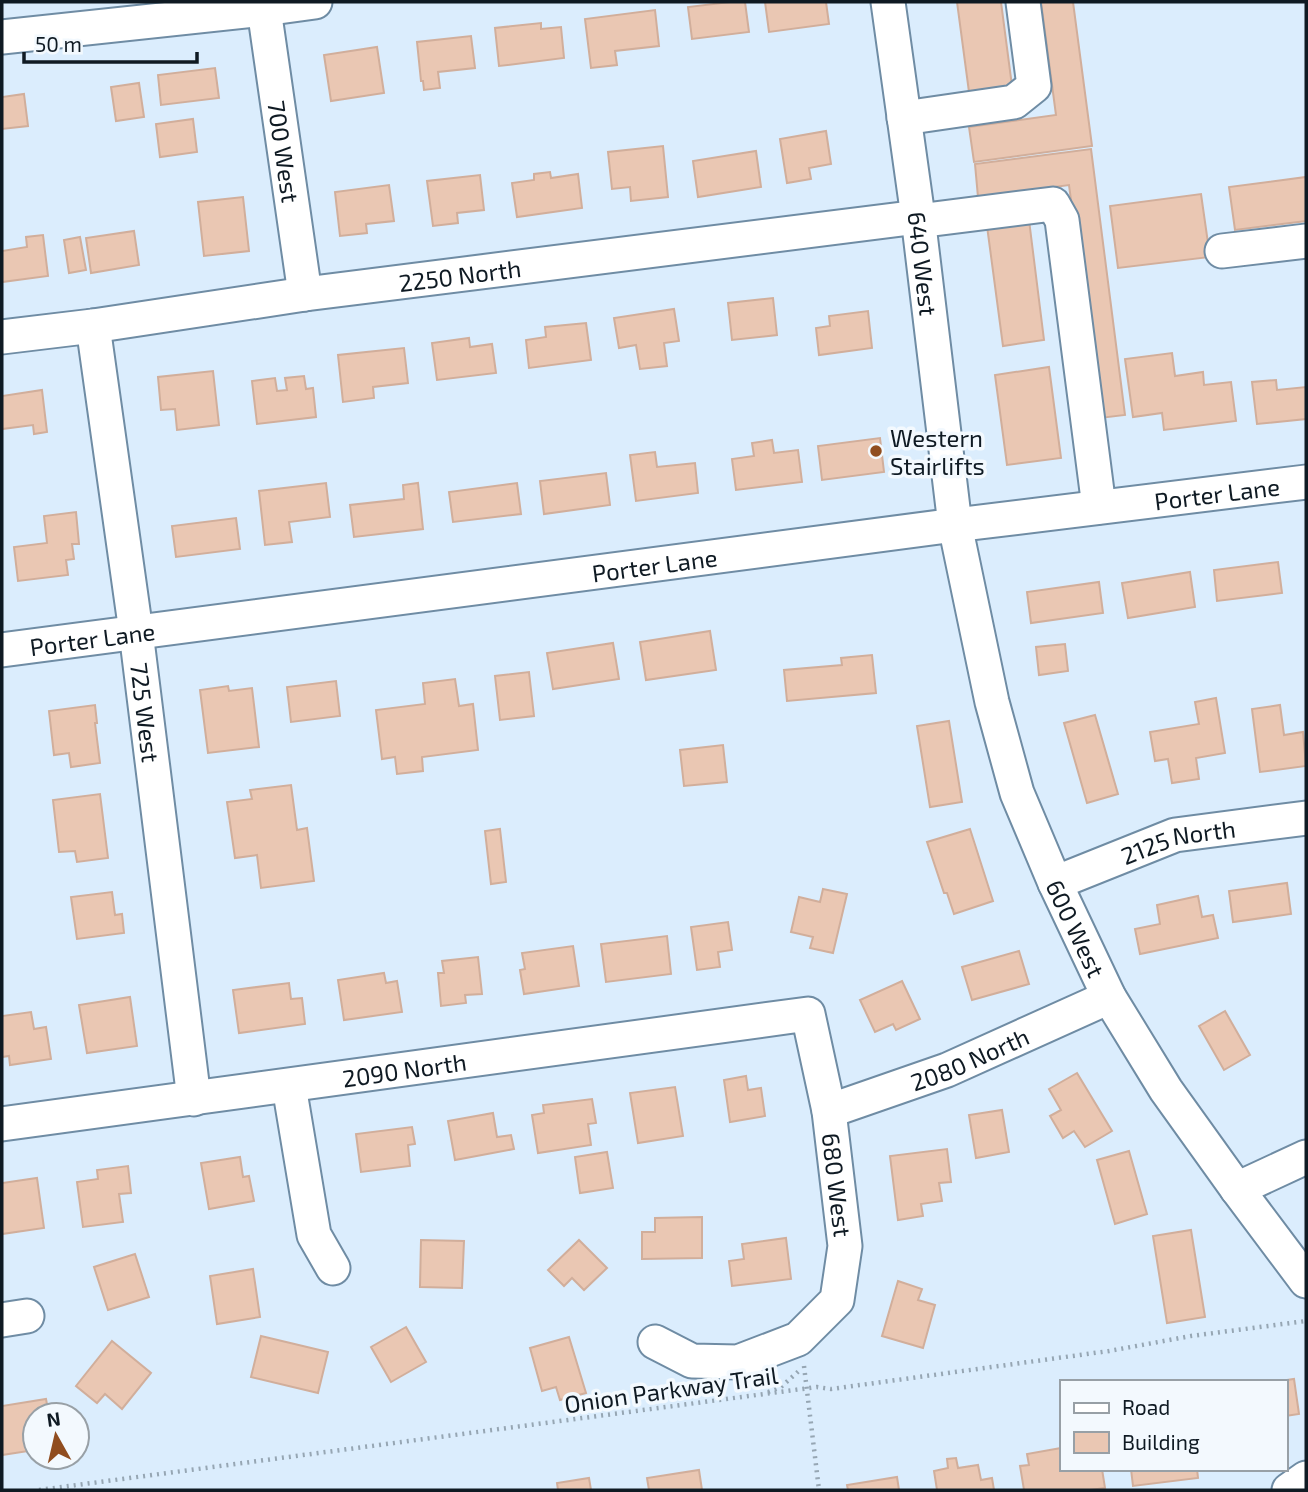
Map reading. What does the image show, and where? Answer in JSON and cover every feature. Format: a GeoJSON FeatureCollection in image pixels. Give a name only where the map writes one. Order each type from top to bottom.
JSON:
{"type":"FeatureCollection","features":[{"type":"Feature","properties":{"kind":"street"},"geometry":{"type":"LineString","coordinates":[[2,37],[315,2]]}},
{"type":"Feature","properties":{"kind":"street","name":"640 West"},"geometry":{"type":"LineString","coordinates":[[888,2],[918,219],[955,525]]}},
{"type":"Feature","properties":{"kind":"street"},"geometry":{"type":"LineString","coordinates":[[904,118],[1014,102],[1034,86],[1023,2]]}},
{"type":"Feature","properties":{"kind":"street","name":"700 West"},"geometry":{"type":"LineString","coordinates":[[264,9],[305,294]]}},
{"type":"Feature","properties":{"kind":"street","name":"2250 North"},"geometry":{"type":"LineString","coordinates":[[2,337],[305,294],[1053,204],[1062,220],[1099,508]]}},
{"type":"Feature","properties":{"kind":"street"},"geometry":{"type":"LineString","coordinates":[[1222,251],[1306,241]]}},
{"type":"Feature","properties":{"kind":"street","name":"725 West"},"geometry":{"type":"LineString","coordinates":[[93,326],[136,632],[194,1099]]}},
{"type":"Feature","properties":{"kind":"street","name":"Porter Lane"},"geometry":{"type":"LineString","coordinates":[[2,650],[955,525],[1306,482]]}},
{"type":"Feature","properties":{"kind":"street","name":"600 West"},"geometry":{"type":"LineString","coordinates":[[955,525],[992,702],[1017,793],[1055,883],[1109,997],[1166,1090],[1306,1281]]}},
{"type":"Feature","properties":{"kind":"street","name":"2125 North"},"geometry":{"type":"LineString","coordinates":[[1055,883],[1175,835],[1306,818]]}},
{"type":"Feature","properties":{"kind":"street","name":"2080 North"},"geometry":{"type":"LineString","coordinates":[[829,1111],[947,1070],[1109,997]]}},
{"type":"Feature","properties":{"kind":"street","name":"2090 North"},"geometry":{"type":"LineString","coordinates":[[2,1124],[808,1014]]}},
{"type":"Feature","properties":{"kind":"street","name":"680 West"},"geometry":{"type":"LineString","coordinates":[[801,1353],[837,1300],[845,1246],[829,1111],[808,1014]]}},
{"type":"Feature","properties":{"kind":"street"},"geometry":{"type":"LineString","coordinates":[[289,1086],[314,1235],[333,1268]]}},
{"type":"Feature","properties":{"kind":"street"},"geometry":{"type":"LineString","coordinates":[[1237,1189],[1306,1157]]}},
{"type":"Feature","properties":{"kind":"street"},"geometry":{"type":"LineString","coordinates":[[654,1342],[692,1361],[738,1362],[801,1353]]}},
{"type":"Feature","properties":{"kind":"street"},"geometry":{"type":"LineString","coordinates":[[1289,1490],[1306,1478]]}},
{"type":"Feature","properties":{"kind":"path","name":"Onion Parkway Trail"},"geometry":{"type":"LineString","coordinates":[[39,1490],[817,1387],[831,1389],[1056,1359],[1191,1336],[1306,1321]]}},
{"type":"Feature","properties":{"kind":"path"},"geometry":{"type":"LineString","coordinates":[[801,1353],[819,1490]]}},
{"type":"Feature","properties":{"kind":"path"},"geometry":{"type":"LineString","coordinates":[[761,1395],[781,1387],[801,1353]]}},
{"type":"Feature","properties":{"kind":"building"},"geometry":{"type":"Polygon","coordinates":[[[745,2],[749,32],[692,39],[688,7],[745,2]]]}},
{"type":"Feature","properties":{"kind":"building"},"geometry":{"type":"Polygon","coordinates":[[[765,2],[826,2],[829,24],[769,32],[765,2]]]}},
{"type":"Feature","properties":{"kind":"building"},"geometry":{"type":"Polygon","coordinates":[[[957,2],[1001,2],[1012,86],[969,92],[957,2]]]}},
{"type":"Feature","properties":{"kind":"building"},"geometry":{"type":"Polygon","coordinates":[[[1041,2],[1073,2],[1092,146],[974,162],[969,127],[1056,115],[1041,2]]]}},
{"type":"Feature","properties":{"kind":"building"},"geometry":{"type":"Polygon","coordinates":[[[655,10],[659,46],[615,51],[617,65],[591,68],[585,19],[655,10]]]}},
{"type":"Feature","properties":{"kind":"building"},"geometry":{"type":"Polygon","coordinates":[[[541,23],[541,29],[561,27],[564,58],[499,66],[495,28],[541,23]]]}},
{"type":"Feature","properties":{"kind":"building"},"geometry":{"type":"Polygon","coordinates":[[[471,36],[475,68],[438,72],[440,88],[424,90],[417,42],[471,36]]]}},
{"type":"Feature","properties":{"kind":"building"},"geometry":{"type":"Polygon","coordinates":[[[377,47],[384,93],[331,101],[324,55],[377,47]]]}},
{"type":"Feature","properties":{"kind":"building"},"geometry":{"type":"Polygon","coordinates":[[[215,68],[219,98],[161,105],[158,75],[215,68]]]}},
{"type":"Feature","properties":{"kind":"building"},"geometry":{"type":"Polygon","coordinates":[[[139,83],[144,117],[116,121],[111,87],[139,83]]]}},
{"type":"Feature","properties":{"kind":"building"},"geometry":{"type":"Polygon","coordinates":[[[24,94],[28,126],[2,129],[2,97],[24,94]]]}},
{"type":"Feature","properties":{"kind":"building"},"geometry":{"type":"Polygon","coordinates":[[[193,119],[197,152],[160,157],[156,124],[193,119]]]}},
{"type":"Feature","properties":{"kind":"building"},"geometry":{"type":"Polygon","coordinates":[[[826,131],[831,164],[809,168],[811,179],[787,183],[780,139],[826,131]]]}},
{"type":"Feature","properties":{"kind":"building"},"geometry":{"type":"Polygon","coordinates":[[[663,146],[668,197],[631,201],[630,187],[612,189],[608,152],[663,146]]]}},
{"type":"Feature","properties":{"kind":"building"},"geometry":{"type":"Polygon","coordinates":[[[1091,149],[1125,415],[1100,418],[1069,185],[978,197],[975,164],[1091,149]]]}},
{"type":"Feature","properties":{"kind":"building"},"geometry":{"type":"Polygon","coordinates":[[[756,151],[761,187],[698,197],[693,161],[756,151]]]}},
{"type":"Feature","properties":{"kind":"building"},"geometry":{"type":"Polygon","coordinates":[[[550,172],[551,178],[578,174],[582,208],[517,217],[512,183],[534,180],[534,174],[550,172]]]}},
{"type":"Feature","properties":{"kind":"building"},"geometry":{"type":"Polygon","coordinates":[[[480,175],[484,210],[457,213],[458,223],[433,226],[427,181],[480,175]]]}},
{"type":"Feature","properties":{"kind":"building"},"geometry":{"type":"Polygon","coordinates":[[[1306,177],[1306,221],[1235,230],[1229,187],[1306,177]]]}},
{"type":"Feature","properties":{"kind":"building"},"geometry":{"type":"Polygon","coordinates":[[[389,185],[394,221],[366,224],[367,233],[340,236],[335,192],[389,185]]]}},
{"type":"Feature","properties":{"kind":"building"},"geometry":{"type":"Polygon","coordinates":[[[1201,194],[1210,257],[1118,268],[1110,206],[1201,194]]]}},
{"type":"Feature","properties":{"kind":"building"},"geometry":{"type":"Polygon","coordinates":[[[243,197],[249,251],[204,256],[198,202],[243,197]]]}},
{"type":"Feature","properties":{"kind":"building"},"geometry":{"type":"Polygon","coordinates":[[[1029,220],[1044,340],[1003,346],[987,226],[1029,220]]]}},
{"type":"Feature","properties":{"kind":"building"},"geometry":{"type":"Polygon","coordinates":[[[134,231],[139,265],[91,273],[86,238],[134,231]]]}},
{"type":"Feature","properties":{"kind":"building"},"geometry":{"type":"Polygon","coordinates":[[[43,235],[48,276],[2,282],[2,251],[27,247],[26,237],[43,235]]]}},
{"type":"Feature","properties":{"kind":"building"},"geometry":{"type":"Polygon","coordinates":[[[80,237],[86,270],[69,273],[64,240],[80,237]]]}},
{"type":"Feature","properties":{"kind":"building"},"geometry":{"type":"Polygon","coordinates":[[[773,298],[777,335],[732,340],[728,303],[773,298]]]}},
{"type":"Feature","properties":{"kind":"building"},"geometry":{"type":"Polygon","coordinates":[[[674,309],[679,341],[664,343],[667,366],[640,369],[636,345],[619,348],[614,318],[674,309]]]}},
{"type":"Feature","properties":{"kind":"building"},"geometry":{"type":"Polygon","coordinates":[[[868,311],[872,348],[819,355],[816,328],[830,326],[829,316],[868,311]]]}},
{"type":"Feature","properties":{"kind":"building"},"geometry":{"type":"Polygon","coordinates":[[[586,323],[591,360],[529,368],[526,340],[546,337],[545,327],[586,323]]]}},
{"type":"Feature","properties":{"kind":"building"},"geometry":{"type":"Polygon","coordinates":[[[469,338],[470,347],[492,344],[496,373],[437,380],[432,343],[469,338]]]}},
{"type":"Feature","properties":{"kind":"building"},"geometry":{"type":"Polygon","coordinates":[[[404,348],[408,383],[373,387],[374,398],[343,402],[338,355],[404,348]]]}},
{"type":"Feature","properties":{"kind":"building"},"geometry":{"type":"Polygon","coordinates":[[[1172,353],[1175,376],[1203,372],[1204,385],[1231,382],[1236,421],[1164,430],[1162,413],[1133,417],[1125,359],[1172,353]]]}},
{"type":"Feature","properties":{"kind":"building"},"geometry":{"type":"Polygon","coordinates":[[[1049,367],[1061,458],[1007,465],[995,375],[1049,367]]]}},
{"type":"Feature","properties":{"kind":"building"},"geometry":{"type":"Polygon","coordinates":[[[213,371],[219,425],[177,430],[175,409],[161,410],[158,377],[213,371]]]}},
{"type":"Feature","properties":{"kind":"building"},"geometry":{"type":"Polygon","coordinates":[[[304,376],[306,389],[313,388],[316,417],[257,424],[252,381],[275,378],[277,391],[287,390],[285,378],[304,376]]]}},
{"type":"Feature","properties":{"kind":"building"},"geometry":{"type":"Polygon","coordinates":[[[1276,380],[1277,390],[1306,387],[1306,419],[1257,424],[1252,382],[1276,380]]]}},
{"type":"Feature","properties":{"kind":"building"},"geometry":{"type":"Polygon","coordinates":[[[42,390],[47,432],[34,434],[33,425],[2,429],[2,396],[42,390]]]}},
{"type":"Feature","properties":{"kind":"building"},"geometry":{"type":"Polygon","coordinates":[[[880,438],[884,472],[822,480],[818,446],[880,438]]]}},
{"type":"Feature","properties":{"kind":"building"},"geometry":{"type":"Polygon","coordinates":[[[772,440],[774,453],[798,450],[802,482],[736,490],[732,459],[754,456],[752,443],[772,440]]]}},
{"type":"Feature","properties":{"kind":"building"},"geometry":{"type":"Polygon","coordinates":[[[655,452],[657,467],[695,463],[698,493],[636,501],[630,455],[655,452]]]}},
{"type":"Feature","properties":{"kind":"building"},"geometry":{"type":"Polygon","coordinates":[[[606,473],[610,505],[544,514],[540,481],[606,473]]]}},
{"type":"Feature","properties":{"kind":"building"},"geometry":{"type":"Polygon","coordinates":[[[326,483],[330,517],[289,522],[292,542],[265,545],[259,491],[326,483]]]}},
{"type":"Feature","properties":{"kind":"building"},"geometry":{"type":"Polygon","coordinates":[[[418,483],[423,529],[354,537],[350,505],[404,499],[403,485],[418,483]]]}},
{"type":"Feature","properties":{"kind":"building"},"geometry":{"type":"Polygon","coordinates":[[[517,483],[521,514],[453,522],[449,492],[517,483]]]}},
{"type":"Feature","properties":{"kind":"building"},"geometry":{"type":"Polygon","coordinates":[[[76,512],[79,544],[72,544],[74,559],[66,560],[68,575],[18,581],[14,547],[47,543],[44,516],[76,512]]]}},
{"type":"Feature","properties":{"kind":"building"},"geometry":{"type":"Polygon","coordinates":[[[236,518],[240,549],[176,557],[172,526],[236,518]]]}},
{"type":"Feature","properties":{"kind":"building"},"geometry":{"type":"Polygon","coordinates":[[[1278,562],[1282,593],[1217,601],[1214,570],[1278,562]]]}},
{"type":"Feature","properties":{"kind":"building"},"geometry":{"type":"Polygon","coordinates":[[[1190,572],[1195,607],[1128,618],[1122,583],[1190,572]]]}},
{"type":"Feature","properties":{"kind":"building"},"geometry":{"type":"Polygon","coordinates":[[[1099,582],[1103,613],[1031,623],[1027,592],[1099,582]]]}},
{"type":"Feature","properties":{"kind":"building"},"geometry":{"type":"Polygon","coordinates":[[[710,631],[716,670],[646,680],[640,642],[710,631]]]}},
{"type":"Feature","properties":{"kind":"building"},"geometry":{"type":"Polygon","coordinates":[[[613,643],[619,679],[553,689],[547,653],[613,643]]]}},
{"type":"Feature","properties":{"kind":"building"},"geometry":{"type":"Polygon","coordinates":[[[1065,644],[1068,671],[1039,675],[1036,647],[1065,644]]]}},
{"type":"Feature","properties":{"kind":"building"},"geometry":{"type":"Polygon","coordinates":[[[872,655],[876,693],[787,701],[784,670],[842,665],[841,658],[872,655]]]}},
{"type":"Feature","properties":{"kind":"building"},"geometry":{"type":"Polygon","coordinates":[[[529,672],[534,716],[500,720],[495,676],[529,672]]]}},
{"type":"Feature","properties":{"kind":"building"},"geometry":{"type":"Polygon","coordinates":[[[455,679],[459,706],[473,704],[478,750],[422,757],[423,771],[397,774],[395,757],[382,759],[376,710],[425,704],[423,683],[455,679]]]}},
{"type":"Feature","properties":{"kind":"building"},"geometry":{"type":"Polygon","coordinates":[[[336,681],[340,716],[291,722],[287,687],[336,681]]]}},
{"type":"Feature","properties":{"kind":"building"},"geometry":{"type":"Polygon","coordinates":[[[228,686],[229,691],[252,688],[259,747],[208,753],[200,690],[228,686]]]}},
{"type":"Feature","properties":{"kind":"building"},"geometry":{"type":"Polygon","coordinates":[[[1216,698],[1225,753],[1196,758],[1199,779],[1172,783],[1168,759],[1155,761],[1150,732],[1199,724],[1195,702],[1216,698]]]}},
{"type":"Feature","properties":{"kind":"building"},"geometry":{"type":"Polygon","coordinates":[[[95,705],[100,763],[71,767],[69,753],[54,755],[49,711],[95,705]]]}},
{"type":"Feature","properties":{"kind":"building"},"geometry":{"type":"Polygon","coordinates":[[[1280,705],[1284,735],[1303,732],[1306,766],[1260,772],[1252,709],[1280,705]]]}},
{"type":"Feature","properties":{"kind":"building"},"geometry":{"type":"Polygon","coordinates":[[[1095,715],[1118,794],[1087,803],[1064,723],[1095,715]]]}},
{"type":"Feature","properties":{"kind":"building"},"geometry":{"type":"Polygon","coordinates":[[[949,721],[962,802],[930,807],[917,726],[949,721]]]}},
{"type":"Feature","properties":{"kind":"building"},"geometry":{"type":"Polygon","coordinates":[[[723,745],[727,782],[684,786],[680,750],[723,745]]]}},
{"type":"Feature","properties":{"kind":"building"},"geometry":{"type":"Polygon","coordinates":[[[291,785],[297,830],[307,828],[314,881],[261,888],[257,855],[235,858],[227,802],[252,799],[250,790],[291,785]]]}},
{"type":"Feature","properties":{"kind":"building"},"geometry":{"type":"Polygon","coordinates":[[[100,794],[108,858],[77,862],[75,851],[59,852],[53,800],[100,794]]]}},
{"type":"Feature","properties":{"kind":"building"},"geometry":{"type":"Polygon","coordinates":[[[500,829],[506,882],[491,884],[485,831],[500,829]]]}},
{"type":"Feature","properties":{"kind":"building"},"geometry":{"type":"Polygon","coordinates":[[[970,829],[993,901],[954,914],[927,842],[970,829]]]}},
{"type":"Feature","properties":{"kind":"building"},"geometry":{"type":"Polygon","coordinates":[[[1287,883],[1291,914],[1233,922],[1229,891],[1287,883]]]}},
{"type":"Feature","properties":{"kind":"building"},"geometry":{"type":"Polygon","coordinates":[[[823,889],[847,894],[833,953],[810,948],[813,937],[791,932],[799,897],[820,902],[823,889]]]}},
{"type":"Feature","properties":{"kind":"building"},"geometry":{"type":"Polygon","coordinates":[[[112,892],[115,915],[122,914],[124,933],[77,939],[71,897],[112,892]]]}},
{"type":"Feature","properties":{"kind":"building"},"geometry":{"type":"Polygon","coordinates":[[[1198,896],[1202,917],[1213,915],[1218,938],[1140,954],[1135,929],[1160,924],[1157,905],[1198,896]]]}},
{"type":"Feature","properties":{"kind":"building"},"geometry":{"type":"Polygon","coordinates":[[[728,922],[732,950],[718,952],[720,967],[697,970],[691,927],[728,922]]]}},
{"type":"Feature","properties":{"kind":"building"},"geometry":{"type":"Polygon","coordinates":[[[667,936],[671,974],[606,982],[601,944],[667,936]]]}},
{"type":"Feature","properties":{"kind":"building"},"geometry":{"type":"Polygon","coordinates":[[[573,946],[579,986],[524,994],[520,970],[525,969],[522,953],[573,946]]]}},
{"type":"Feature","properties":{"kind":"building"},"geometry":{"type":"Polygon","coordinates":[[[1019,951],[1029,984],[972,1000],[962,967],[1019,951]]]}},
{"type":"Feature","properties":{"kind":"building"},"geometry":{"type":"Polygon","coordinates":[[[478,957],[482,994],[465,995],[466,1003],[441,1006],[438,973],[444,973],[442,961],[478,957]]]}},
{"type":"Feature","properties":{"kind":"building"},"geometry":{"type":"Polygon","coordinates":[[[384,973],[386,983],[397,981],[402,1012],[344,1020],[338,980],[384,973]]]}},
{"type":"Feature","properties":{"kind":"building"},"geometry":{"type":"Polygon","coordinates":[[[902,981],[920,1019],[896,1030],[893,1024],[875,1032],[860,1000],[902,981]]]}},
{"type":"Feature","properties":{"kind":"building"},"geometry":{"type":"Polygon","coordinates":[[[289,983],[291,999],[302,998],[305,1024],[239,1033],[233,990],[289,983]]]}},
{"type":"Feature","properties":{"kind":"building"},"geometry":{"type":"Polygon","coordinates":[[[130,997],[137,1046],[87,1053],[79,1005],[130,997]]]}},
{"type":"Feature","properties":{"kind":"building"},"geometry":{"type":"Polygon","coordinates":[[[1225,1011],[1250,1055],[1224,1070],[1199,1026],[1225,1011]]]}},
{"type":"Feature","properties":{"kind":"building"},"geometry":{"type":"Polygon","coordinates":[[[31,1012],[34,1029],[46,1027],[51,1059],[10,1065],[9,1056],[2,1057],[2,1016],[31,1012]]]}},
{"type":"Feature","properties":{"kind":"building"},"geometry":{"type":"Polygon","coordinates":[[[1077,1073],[1112,1131],[1085,1147],[1074,1131],[1063,1138],[1050,1116],[1061,1110],[1049,1089],[1077,1073]]]}},
{"type":"Feature","properties":{"kind":"building"},"geometry":{"type":"Polygon","coordinates":[[[746,1076],[748,1090],[761,1088],[765,1116],[730,1122],[724,1080],[746,1076]]]}},
{"type":"Feature","properties":{"kind":"building"},"geometry":{"type":"Polygon","coordinates":[[[675,1087],[683,1136],[638,1143],[630,1093],[675,1087]]]}},
{"type":"Feature","properties":{"kind":"building"},"geometry":{"type":"Polygon","coordinates":[[[592,1099],[596,1123],[588,1124],[591,1145],[538,1153],[532,1115],[544,1113],[543,1105],[592,1099]]]}},
{"type":"Feature","properties":{"kind":"building"},"geometry":{"type":"Polygon","coordinates":[[[1002,1110],[1009,1152],[976,1158],[969,1115],[1002,1110]]]}},
{"type":"Feature","properties":{"kind":"building"},"geometry":{"type":"Polygon","coordinates":[[[493,1113],[497,1137],[511,1135],[514,1149],[455,1160],[448,1121],[493,1113]]]}},
{"type":"Feature","properties":{"kind":"building"},"geometry":{"type":"Polygon","coordinates":[[[412,1127],[415,1144],[408,1145],[410,1166],[361,1172],[356,1134],[412,1127]]]}},
{"type":"Feature","properties":{"kind":"building"},"geometry":{"type":"Polygon","coordinates":[[[947,1149],[951,1182],[939,1183],[942,1201],[921,1204],[923,1216],[898,1220],[890,1156],[947,1149]]]}},
{"type":"Feature","properties":{"kind":"building"},"geometry":{"type":"Polygon","coordinates":[[[1129,1151],[1147,1214],[1115,1224],[1097,1160],[1129,1151]]]}},
{"type":"Feature","properties":{"kind":"building"},"geometry":{"type":"Polygon","coordinates":[[[607,1152],[613,1188],[580,1193],[575,1157],[607,1152]]]}},
{"type":"Feature","properties":{"kind":"building"},"geometry":{"type":"Polygon","coordinates":[[[240,1157],[243,1177],[249,1176],[254,1201],[209,1209],[201,1163],[240,1157]]]}},
{"type":"Feature","properties":{"kind":"building"},"geometry":{"type":"Polygon","coordinates":[[[128,1166],[131,1193],[119,1194],[123,1222],[83,1227],[77,1182],[98,1179],[97,1170],[128,1166]]]}},
{"type":"Feature","properties":{"kind":"building"},"geometry":{"type":"Polygon","coordinates":[[[37,1178],[44,1228],[2,1234],[2,1183],[37,1178]]]}},
{"type":"Feature","properties":{"kind":"building"},"geometry":{"type":"Polygon","coordinates":[[[702,1217],[702,1258],[642,1259],[642,1232],[655,1232],[655,1218],[702,1217]]]}},
{"type":"Feature","properties":{"kind":"building"},"geometry":{"type":"Polygon","coordinates":[[[1191,1230],[1205,1317],[1167,1323],[1153,1236],[1191,1230]]]}},
{"type":"Feature","properties":{"kind":"building"},"geometry":{"type":"Polygon","coordinates":[[[786,1238],[791,1279],[732,1286],[729,1261],[744,1259],[742,1244],[786,1238]]]}},
{"type":"Feature","properties":{"kind":"building"},"geometry":{"type":"Polygon","coordinates":[[[421,1240],[464,1241],[462,1288],[420,1287],[421,1240]]]}},
{"type":"Feature","properties":{"kind":"building"},"geometry":{"type":"Polygon","coordinates":[[[579,1240],[607,1268],[584,1290],[572,1278],[564,1286],[548,1270],[579,1240]]]}},
{"type":"Feature","properties":{"kind":"building"},"geometry":{"type":"Polygon","coordinates":[[[135,1254],[149,1297],[108,1310],[94,1267],[135,1254]]]}},
{"type":"Feature","properties":{"kind":"building"},"geometry":{"type":"Polygon","coordinates":[[[253,1269],[260,1317],[217,1324],[210,1276],[253,1269]]]}},
{"type":"Feature","properties":{"kind":"building"},"geometry":{"type":"Polygon","coordinates":[[[898,1281],[922,1289],[918,1300],[935,1305],[923,1348],[882,1336],[898,1281]]]}},
{"type":"Feature","properties":{"kind":"building"},"geometry":{"type":"Polygon","coordinates":[[[406,1327],[426,1362],[391,1382],[371,1347],[406,1327]]]}},
{"type":"Feature","properties":{"kind":"building"},"geometry":{"type":"Polygon","coordinates":[[[261,1336],[328,1352],[318,1393],[251,1377],[261,1336]]]}},
{"type":"Feature","properties":{"kind":"building"},"geometry":{"type":"Polygon","coordinates":[[[569,1337],[586,1393],[560,1400],[556,1387],[542,1391],[530,1348],[569,1337]]]}},
{"type":"Feature","properties":{"kind":"building"},"geometry":{"type":"Polygon","coordinates":[[[112,1341],[151,1373],[122,1409],[105,1394],[97,1403],[76,1386],[112,1341]]]}},
{"type":"Feature","properties":{"kind":"building"},"geometry":{"type":"Polygon","coordinates":[[[1294,1379],[1299,1414],[1287,1416],[1287,1380],[1294,1379]]]}},
{"type":"Feature","properties":{"kind":"building"},"geometry":{"type":"Polygon","coordinates":[[[21,1403],[21,1452],[2,1455],[2,1406],[21,1403]]]}},
{"type":"Feature","properties":{"kind":"building"},"geometry":{"type":"Polygon","coordinates":[[[1060,1448],[1060,1471],[1102,1471],[1105,1488],[1024,1490],[1020,1466],[1029,1465],[1027,1454],[1060,1448]]]}},
{"type":"Feature","properties":{"kind":"building"},"geometry":{"type":"Polygon","coordinates":[[[956,1458],[958,1468],[978,1465],[981,1480],[992,1478],[994,1490],[937,1490],[934,1471],[948,1468],[947,1459],[956,1458]]]}},
{"type":"Feature","properties":{"kind":"building"},"geometry":{"type":"Polygon","coordinates":[[[699,1470],[702,1490],[649,1490],[647,1478],[699,1470]]]}},
{"type":"Feature","properties":{"kind":"building"},"geometry":{"type":"Polygon","coordinates":[[[1131,1471],[1197,1471],[1198,1478],[1133,1486],[1131,1471]]]}},
{"type":"Feature","properties":{"kind":"building"},"geometry":{"type":"Polygon","coordinates":[[[897,1477],[899,1490],[848,1490],[847,1485],[897,1477]]]}},
{"type":"Feature","properties":{"kind":"building"},"geometry":{"type":"Polygon","coordinates":[[[589,1478],[591,1490],[558,1490],[557,1483],[589,1478]]]}},
{"type":"Feature","properties":{"kind":"place","name":"Western Stairlifts"},"geometry":{"type":"Point","coordinates":[876,451]}}]}
